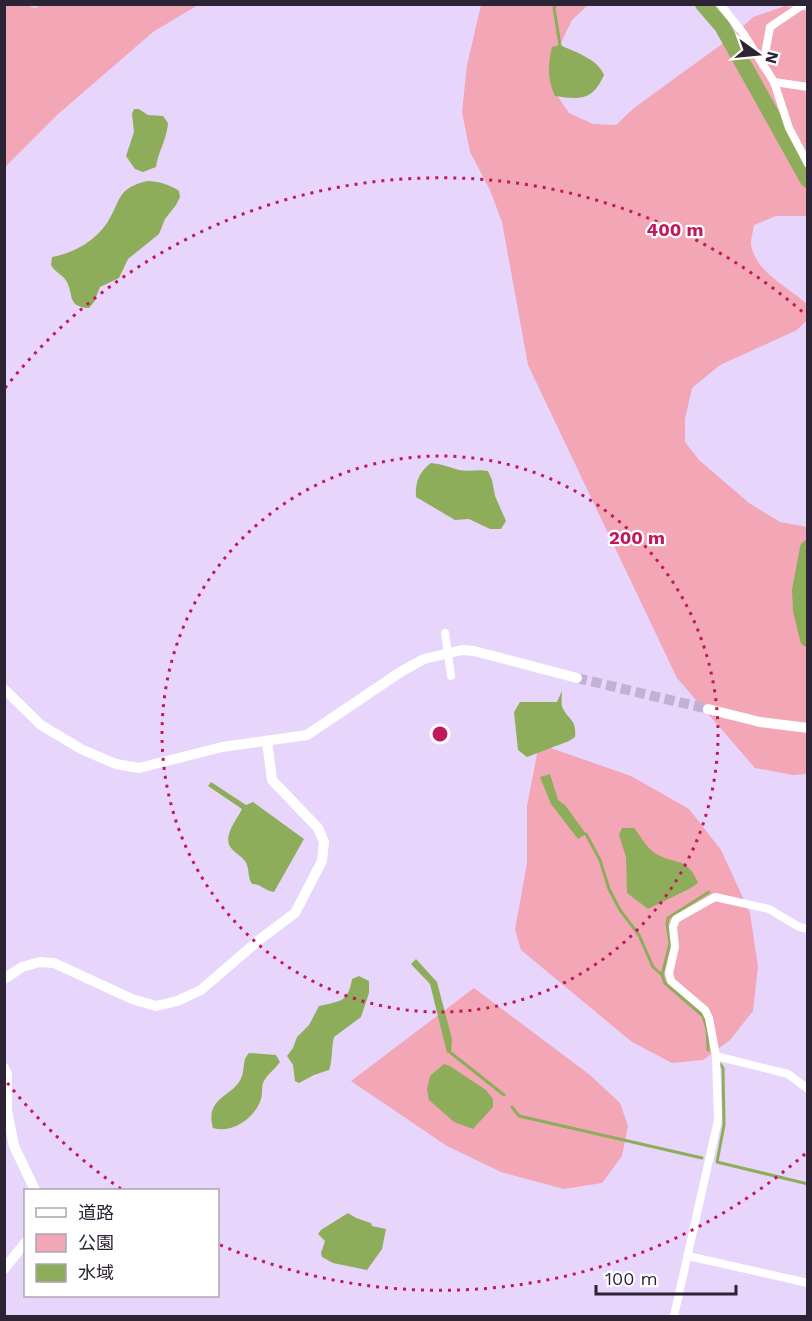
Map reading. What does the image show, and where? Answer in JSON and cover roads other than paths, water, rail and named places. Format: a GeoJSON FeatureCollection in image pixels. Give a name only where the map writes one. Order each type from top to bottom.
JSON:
{"type":"FeatureCollection","features":[{"type":"Feature","properties":{"kind":"street"},"geometry":{"type":"LineString","coordinates":[[720,4],[743,33],[774,82],[789,128],[807,164]]}},
{"type":"Feature","properties":{"kind":"street"},"geometry":{"type":"LineString","coordinates":[[763,65],[770,27],[804,4]]}},
{"type":"Feature","properties":{"kind":"street"},"geometry":{"type":"LineString","coordinates":[[774,82],[807,87]]}},
{"type":"Feature","properties":{"kind":"street"},"geometry":{"type":"LineString","coordinates":[[445,633],[451,676]]}},
{"type":"Feature","properties":{"kind":"street"},"geometry":{"type":"LineString","coordinates":[[4,689],[41,725],[81,749],[116,764],[138,768],[222,747],[307,735],[402,671],[424,659],[462,650],[474,651],[577,678]]}},
{"type":"Feature","properties":{"kind":"street"},"geometry":{"type":"LineString","coordinates":[[708,709],[760,722],[807,728]]}},
{"type":"Feature","properties":{"kind":"street"},"geometry":{"type":"LineString","coordinates":[[4,979],[22,967],[40,962],[54,963],[132,999],[156,1006],[177,1001],[201,990],[259,940],[295,913],[321,861],[324,842],[318,828],[272,780],[267,741]]}},
{"type":"Feature","properties":{"kind":"street"},"geometry":{"type":"LineString","coordinates":[[674,1317],[717,1120],[716,1056],[709,1018],[705,1010],[670,981],[669,973],[675,947],[673,927],[676,919],[716,897],[769,909],[799,927],[807,929]]}},
{"type":"Feature","properties":{"kind":"street"},"geometry":{"type":"LineString","coordinates":[[716,1056],[788,1074],[807,1089]]}},
{"type":"Feature","properties":{"kind":"street"},"geometry":{"type":"LineString","coordinates":[[4,1068],[7,1074],[7,1110],[14,1146],[34,1189]]}},
{"type":"Feature","properties":{"kind":"street"},"geometry":{"type":"LineString","coordinates":[[4,1269],[24,1244]]}},
{"type":"Feature","properties":{"kind":"street"},"geometry":{"type":"LineString","coordinates":[[688,1256],[807,1283]]}},
{"type":"Feature","properties":{"kind":"water"},"geometry":{"type":"Polygon","coordinates":[[[560,45],[585,57],[601,69],[604,75],[591,94],[579,98],[555,96],[549,78],[550,60],[552,47],[560,45]]]}},
{"type":"Feature","properties":{"kind":"water"},"geometry":{"type":"Polygon","coordinates":[[[134,109],[139,109],[148,115],[163,116],[168,123],[156,167],[143,172],[135,169],[126,156],[134,132],[132,114],[134,109]]]}},
{"type":"Feature","properties":{"kind":"water"},"geometry":{"type":"Polygon","coordinates":[[[147,181],[164,184],[179,191],[180,197],[176,205],[165,219],[159,234],[128,259],[119,278],[100,287],[89,308],[77,305],[73,302],[65,279],[51,265],[52,257],[68,253],[90,241],[107,223],[125,191],[147,181]]]}},
{"type":"Feature","properties":{"kind":"water"},"geometry":{"type":"Polygon","coordinates":[[[431,463],[463,471],[488,471],[495,496],[506,521],[501,529],[490,529],[469,519],[455,520],[416,497],[419,478],[423,470],[431,463]]]}},
{"type":"Feature","properties":{"kind":"water"},"geometry":{"type":"Polygon","coordinates":[[[562,691],[562,706],[575,726],[575,737],[527,757],[518,750],[514,712],[520,702],[557,702],[562,691]]]}},
{"type":"Feature","properties":{"kind":"water"},"geometry":{"type":"Polygon","coordinates":[[[550,774],[558,800],[565,805],[586,834],[578,839],[551,804],[540,777],[550,774]]]}},
{"type":"Feature","properties":{"kind":"water"},"geometry":{"type":"Polygon","coordinates":[[[211,782],[246,805],[253,802],[304,839],[274,892],[252,884],[245,861],[231,848],[229,833],[242,809],[208,786],[211,782]]]}},
{"type":"Feature","properties":{"kind":"water"},"geometry":{"type":"Polygon","coordinates":[[[622,828],[634,828],[652,851],[684,864],[694,874],[698,883],[648,909],[627,893],[626,857],[619,835],[622,828]]]}},
{"type":"Feature","properties":{"kind":"water"},"geometry":{"type":"Polygon","coordinates":[[[416,959],[437,982],[452,1039],[451,1053],[447,1053],[430,984],[411,964],[416,959]]]}},
{"type":"Feature","properties":{"kind":"water"},"geometry":{"type":"Polygon","coordinates":[[[359,976],[369,981],[369,993],[361,1017],[334,1037],[329,1070],[299,1083],[295,1081],[293,1065],[287,1056],[297,1037],[309,1025],[319,1006],[342,1000],[348,993],[352,979],[359,976]]]}},
{"type":"Feature","properties":{"kind":"water"},"geometry":{"type":"Polygon","coordinates":[[[249,1053],[276,1055],[280,1062],[264,1081],[258,1106],[248,1118],[228,1129],[213,1128],[211,1117],[213,1109],[216,1103],[238,1083],[242,1076],[245,1058],[249,1053]]]}},
{"type":"Feature","properties":{"kind":"water"},"geometry":{"type":"Polygon","coordinates":[[[444,1064],[486,1090],[493,1099],[493,1107],[473,1129],[454,1122],[429,1100],[427,1089],[430,1076],[444,1064]]]}},
{"type":"Feature","properties":{"kind":"water"},"geometry":{"type":"Polygon","coordinates":[[[348,1213],[371,1223],[372,1226],[386,1229],[382,1249],[367,1270],[333,1263],[322,1257],[325,1241],[318,1234],[348,1213]]]}},
{"type":"Feature","properties":{"kind":"waterway"},"geometry":{"type":"LineString","coordinates":[[556,4],[554,8],[560,45]]}},
{"type":"Feature","properties":{"kind":"waterway"},"geometry":{"type":"LineString","coordinates":[[703,4],[722,26],[808,180]]}},
{"type":"Feature","properties":{"kind":"waterway"},"geometry":{"type":"LineString","coordinates":[[808,548],[800,590],[801,610],[808,639]]}},
{"type":"Feature","properties":{"kind":"waterway"},"geometry":{"type":"LineString","coordinates":[[586,834],[600,860],[609,889],[620,910],[639,935],[653,967],[662,975],[665,983],[703,1016],[707,1029],[708,1050]]}},
{"type":"Feature","properties":{"kind":"waterway"},"geometry":{"type":"LineString","coordinates":[[662,975],[670,943],[668,918],[709,892]]}},
{"type":"Feature","properties":{"kind":"waterway"},"geometry":{"type":"LineString","coordinates":[[451,1053],[504,1095]]}},
{"type":"Feature","properties":{"kind":"waterway"},"geometry":{"type":"LineString","coordinates":[[717,1162],[724,1125],[723,1068],[720,1064]]}},
{"type":"Feature","properties":{"kind":"waterway"},"geometry":{"type":"LineString","coordinates":[[512,1107],[519,1116],[702,1158]]}},
{"type":"Feature","properties":{"kind":"waterway"},"geometry":{"type":"LineString","coordinates":[[717,1162],[808,1184]]}},
{"type":"Feature","properties":{"kind":"tunnel"},"geometry":{"type":"LineString","coordinates":[[577,678],[708,709]]}}]}
